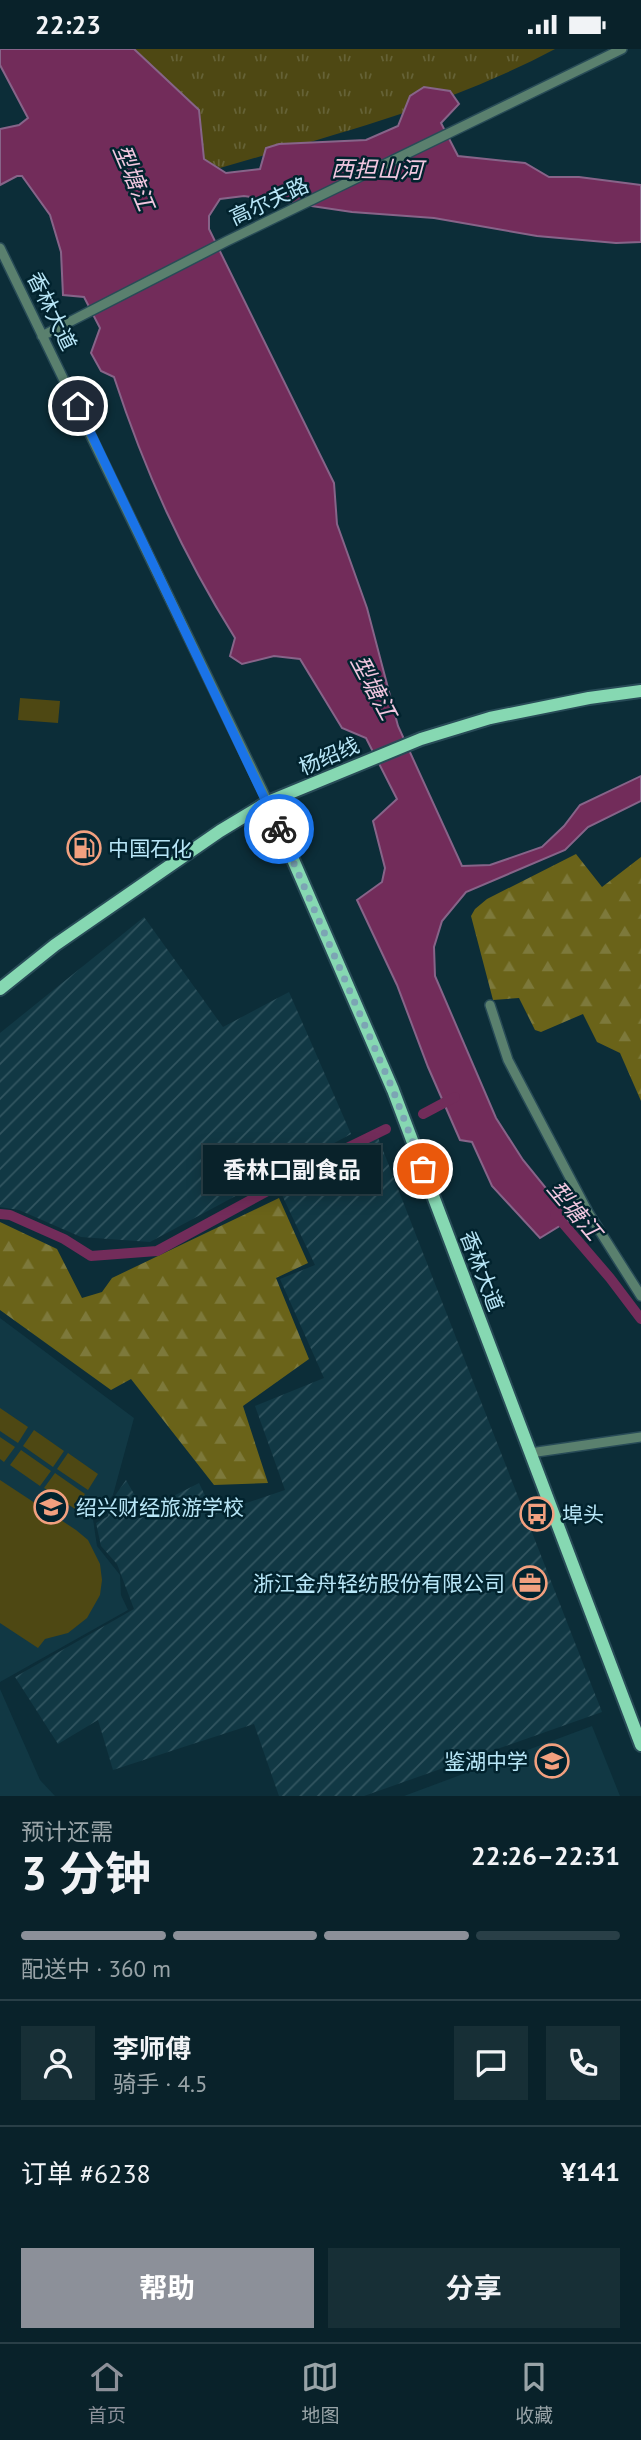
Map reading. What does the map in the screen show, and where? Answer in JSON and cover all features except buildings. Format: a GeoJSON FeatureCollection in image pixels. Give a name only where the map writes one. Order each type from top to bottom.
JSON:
{"type":"FeatureCollection","features":[{"type":"Feature","properties":{"kind":"main road","name":"杨绍线"},"geometry":{"type":"LineString","coordinates":[[0,989],[66,937],[219,831],[268,802],[421,739],[490,718],[589,698],[641,691]]}},
{"type":"Feature","properties":{"kind":"main road","name":"香林大道"},"geometry":{"type":"LineString","coordinates":[[268,802],[393,1090],[641,1745]]}},
{"type":"Feature","properties":{"kind":"street","name":"高尔夫路"},"geometry":{"type":"LineString","coordinates":[[41,336],[227,241],[622,49]]}},
{"type":"Feature","properties":{"kind":"street","name":"香林大道"},"geometry":{"type":"LineString","coordinates":[[0,248],[268,802]]}},
{"type":"Feature","properties":{"kind":"street"},"geometry":{"type":"LineString","coordinates":[[490,1005],[508,1060],[589,1214],[641,1296]]}},
{"type":"Feature","properties":{"kind":"street"},"geometry":{"type":"LineString","coordinates":[[530,1453],[641,1437]]}},
{"type":"Feature","properties":{"kind":"shaded area"},"geometry":{"type":"Polygon","coordinates":[[[144,917],[223,1027],[289,992],[351,1134],[150,1242],[81,1237],[19,1210],[0,1207],[0,1033],[144,917]]]}},
{"type":"Feature","properties":{"kind":"shaded area"},"geometry":{"type":"Polygon","coordinates":[[[377,1135],[602,1712],[364,1796],[279,1796],[254,1724],[113,1770],[98,1720],[58,1744],[15,1677],[134,1609],[117,1564],[101,1546],[96,1523],[108,1516],[107,1507],[126,1480],[144,1511],[199,1483],[214,1514],[285,1490],[255,1406],[324,1378],[280,1279],[315,1265],[282,1195],[377,1135]]]}},
{"type":"Feature","properties":{"kind":"shaded area","name":"绍兴财经旅游学校"},"geometry":{"type":"Polygon","coordinates":[[[0,1318],[134,1418],[113,1495],[93,1519],[97,1546],[120,1575],[121,1595],[128,1610],[0,1682],[0,1318]]]}},
{"type":"Feature","properties":{"kind":"shaded area"},"geometry":{"type":"Polygon","coordinates":[[[0,1689],[40,1780],[55,1796],[0,1796],[0,1689]]]}},
{"type":"Feature","properties":{"kind":"shaded area","name":"鉴湖中学"},"geometry":{"type":"Polygon","coordinates":[[[592,1726],[620,1796],[404,1796],[592,1726]]]}},
{"type":"Feature","properties":{"kind":"green space"},"geometry":{"type":"Polygon","coordinates":[[[134,49],[555,49],[433,103],[220,168],[204,159],[198,110],[134,49]]]}},
{"type":"Feature","properties":{"kind":"green space"},"geometry":{"type":"Polygon","coordinates":[[[20,698],[60,701],[58,723],[18,720],[20,698]]]}},
{"type":"Feature","properties":{"kind":"green space"},"geometry":{"type":"Polygon","coordinates":[[[576,854],[602,887],[641,857],[641,1101],[620,1053],[597,1042],[583,1014],[541,1032],[535,1030],[519,998],[493,1000],[471,916],[487,899],[576,854]]]}},
{"type":"Feature","properties":{"kind":"green space"},"geometry":{"type":"Polygon","coordinates":[[[279,1198],[308,1263],[276,1278],[309,1359],[243,1406],[268,1483],[214,1485],[131,1379],[111,1390],[0,1310],[0,1222],[57,1249],[82,1298],[102,1292],[112,1278],[279,1198]]]}},
{"type":"Feature","properties":{"kind":"green space"},"geometry":{"type":"Polygon","coordinates":[[[0,1408],[28,1427],[18,1443],[0,1431],[0,1408]]]}},
{"type":"Feature","properties":{"kind":"green space"},"geometry":{"type":"Polygon","coordinates":[[[34,1430],[64,1451],[53,1467],[23,1446],[34,1430]]]}},
{"type":"Feature","properties":{"kind":"green space"},"geometry":{"type":"Polygon","coordinates":[[[0,1437],[15,1447],[4,1462],[0,1459],[0,1437]]]}},
{"type":"Feature","properties":{"kind":"green space"},"geometry":{"type":"Polygon","coordinates":[[[21,1450],[51,1471],[40,1486],[10,1465],[21,1450]]]}},
{"type":"Feature","properties":{"kind":"green space"},"geometry":{"type":"Polygon","coordinates":[[[68,1453],[98,1474],[88,1490],[57,1469],[68,1453]]]}},
{"type":"Feature","properties":{"kind":"green space"},"geometry":{"type":"Polygon","coordinates":[[[55,1473],[85,1494],[75,1509],[44,1488],[55,1473]]]}},
{"type":"Feature","properties":{"kind":"green space"},"geometry":{"type":"Polygon","coordinates":[[[0,1480],[88,1540],[100,1564],[100,1595],[87,1618],[68,1633],[45,1639],[38,1648],[0,1623],[0,1480]]]}},
{"type":"Feature","properties":{"kind":"water","name":"西担山河"},"geometry":{"type":"Polygon","coordinates":[[[0,49],[134,49],[199,110],[204,159],[226,173],[260,169],[266,148],[279,144],[366,140],[398,126],[410,96],[424,87],[450,91],[459,104],[441,123],[458,156],[525,163],[549,177],[579,177],[641,185],[641,242],[616,243],[537,236],[434,218],[352,212],[244,196],[220,199],[209,216],[209,229],[334,483],[337,524],[367,608],[398,726],[462,866],[490,865],[542,847],[564,826],[580,805],[641,776],[641,801],[588,827],[565,850],[466,892],[442,921],[434,947],[435,976],[496,1118],[523,1160],[571,1219],[540,1238],[492,1186],[472,1142],[460,1140],[428,1067],[397,985],[357,900],[382,882],[385,868],[373,821],[397,799],[366,738],[342,728],[300,659],[274,656],[242,664],[230,656],[235,638],[198,575],[166,511],[114,377],[101,371],[91,353],[100,328],[84,297],[63,295],[61,252],[50,215],[22,176],[0,185],[0,129],[19,125],[28,118],[0,65],[0,49]]]}},
{"type":"Feature","properties":{"kind":"waterway"},"geometry":{"type":"LineString","coordinates":[[423,1114],[455,1097]]}},
{"type":"Feature","properties":{"kind":"waterway"},"geometry":{"type":"LineString","coordinates":[[0,1214],[10,1215],[64,1239],[91,1256],[157,1251],[386,1129]]}},
{"type":"Feature","properties":{"kind":"waterway","name":"型塘江"},"geometry":{"type":"LineString","coordinates":[[555,1214],[641,1319]]}},
{"type":"Feature","properties":{"kind":"way so far"},"geometry":{"type":"LineString","coordinates":[[279,829],[393,1090],[423,1169]]}},
{"type":"Feature","properties":{"kind":"place","name":"中国石化"},"geometry":{"type":"Point","coordinates":[84,848]}},
{"type":"Feature","properties":{"kind":"place","name":"香林口副食品"},"geometry":{"type":"Point","coordinates":[423,1169]}},
{"type":"Feature","properties":{"kind":"place","name":"绍兴财经旅游学校"},"geometry":{"type":"Point","coordinates":[51,1507]}},
{"type":"Feature","properties":{"kind":"place","name":"埠头"},"geometry":{"type":"Point","coordinates":[537,1514]}},
{"type":"Feature","properties":{"kind":"place","name":"浙江金舟轻纺股份有限公司"},"geometry":{"type":"Point","coordinates":[530,1583]}},
{"type":"Feature","properties":{"kind":"place","name":"鉴湖中学"},"geometry":{"type":"Point","coordinates":[552,1761]}},
{"type":"Feature","properties":{"kind":"route"},"geometry":{"type":"LineString","coordinates":[[78,406],[279,829]]}}]}
